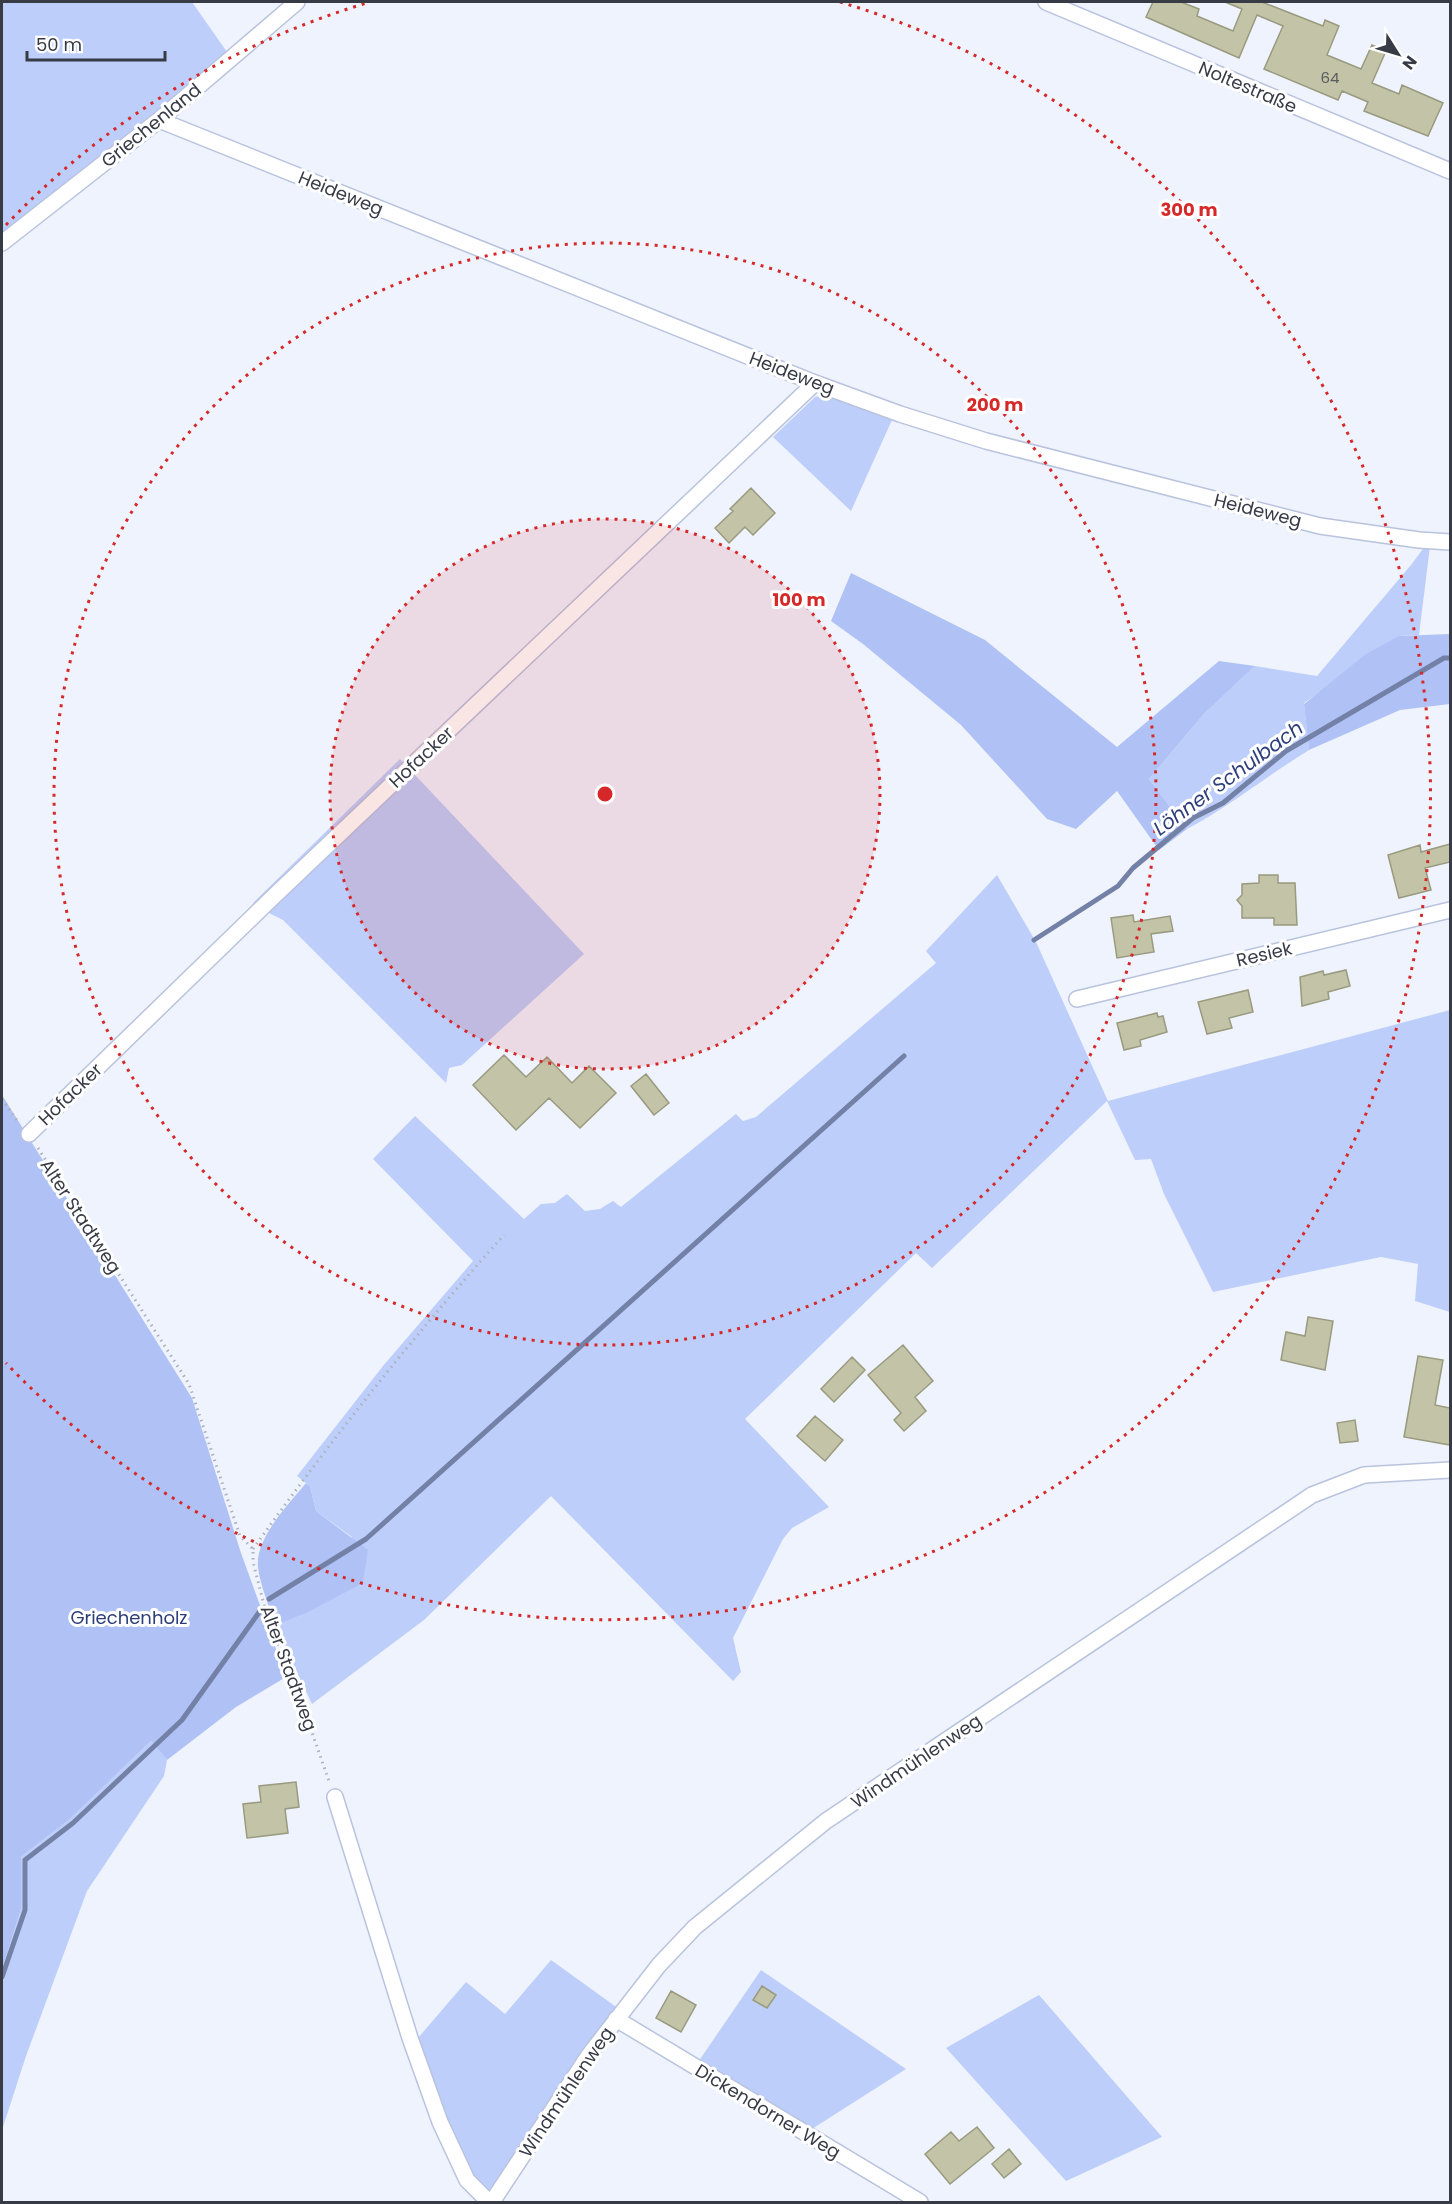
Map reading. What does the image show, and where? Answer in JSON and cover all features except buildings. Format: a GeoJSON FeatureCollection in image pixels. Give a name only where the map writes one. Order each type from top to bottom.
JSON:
{"type":"FeatureCollection","features":[{"type":"Feature","properties":{"kind":"street","name":"Griechenland"},"geometry":{"type":"LineString","coordinates":[[2,243],[159,120],[297,2]]}},
{"type":"Feature","properties":{"kind":"street","name":"Noltestraße"},"geometry":{"type":"LineString","coordinates":[[1046,2],[1450,171]]}},
{"type":"Feature","properties":{"kind":"street","name":"Heideweg"},"geometry":{"type":"LineString","coordinates":[[159,120],[815,383],[900,414],[986,441],[1309,523],[1419,540],[1450,542]]}},
{"type":"Feature","properties":{"kind":"street","name":"Hofacker"},"geometry":{"type":"LineString","coordinates":[[29,1134],[272,898],[815,383]]}},
{"type":"Feature","properties":{"kind":"street","name":"Resiek"},"geometry":{"type":"LineString","coordinates":[[1077,999],[1450,910]]}},
{"type":"Feature","properties":{"kind":"street","name":"Windmühlenweg"},"geometry":{"type":"LineString","coordinates":[[490,2202],[589,2055],[659,1965],[695,1927],[826,1821],[1312,1495],[1364,1476],[1450,1470]]}},
{"type":"Feature","properties":{"kind":"street"},"geometry":{"type":"LineString","coordinates":[[335,1797],[410,2038],[440,2122],[467,2180],[490,2202]]}},
{"type":"Feature","properties":{"kind":"street","name":"Dickendorner Weg"},"geometry":{"type":"LineString","coordinates":[[616,2019],[920,2202]]}},
{"type":"Feature","properties":{"kind":"path","name":"Alter Stadtweg"},"geometry":{"type":"LineString","coordinates":[[2,1099],[13,1117],[29,1134],[189,1384],[240,1536],[253,1549],[253,1562],[270,1628],[288,1664],[335,1797]]}},
{"type":"Feature","properties":{"kind":"path"},"geometry":{"type":"LineString","coordinates":[[253,1549],[301,1483],[391,1368],[504,1235]]}},
{"type":"Feature","properties":{"kind":"shaded area"},"geometry":{"type":"Polygon","coordinates":[[[2,2],[192,2],[234,62],[2,248],[2,2]]]}},
{"type":"Feature","properties":{"kind":"shaded area"},"geometry":{"type":"Polygon","coordinates":[[[824,395],[892,420],[851,511],[773,437],[815,397],[824,395]]]}},
{"type":"Feature","properties":{"kind":"shaded area"},"geometry":{"type":"Polygon","coordinates":[[[1431,538],[1419,635],[1399,636],[1304,703],[1309,750],[1187,829],[1149,779],[1204,714],[1255,666],[1317,676],[1431,538]]]}},
{"type":"Feature","properties":{"kind":"shaded area"},"geometry":{"type":"Polygon","coordinates":[[[400,759],[584,954],[462,1065],[449,1068],[446,1083],[283,920],[269,913],[263,913],[253,903],[400,759]]]}},
{"type":"Feature","properties":{"kind":"shaded area"},"geometry":{"type":"Polygon","coordinates":[[[997,875],[1036,942],[1108,1101],[1450,1010],[1450,1312],[1415,1301],[1418,1264],[1381,1257],[1213,1292],[1164,1194],[1151,1159],[1135,1160],[1107,1101],[932,1268],[916,1253],[745,1419],[829,1507],[792,1528],[783,1539],[733,1638],[741,1672],[733,1681],[551,1496],[424,1620],[312,1704],[275,1626],[304,1614],[352,1537],[316,1511],[310,1486],[297,1476],[383,1366],[473,1261],[373,1159],[415,1116],[524,1219],[541,1204],[555,1203],[567,1194],[585,1211],[600,1209],[613,1201],[621,1207],[736,1114],[743,1121],[756,1117],[936,963],[926,951],[997,875]]]}},
{"type":"Feature","properties":{"kind":"shaded area"},"geometry":{"type":"Polygon","coordinates":[[[151,1741],[167,1760],[164,1776],[87,1891],[26,2056],[2,2130],[2,1970],[21,1909],[21,1857],[70,1819],[151,1741]]]}},
{"type":"Feature","properties":{"kind":"shaded area"},"geometry":{"type":"Polygon","coordinates":[[[551,1960],[619,2009],[585,2053],[489,2191],[471,2178],[444,2119],[418,2038],[466,1982],[505,2014],[551,1960]]]}},
{"type":"Feature","properties":{"kind":"shaded area"},"geometry":{"type":"Polygon","coordinates":[[[761,1970],[906,2069],[801,2136],[692,2071],[761,1970]]]}},
{"type":"Feature","properties":{"kind":"shaded area"},"geometry":{"type":"Polygon","coordinates":[[[1039,1995],[1162,2137],[1066,2181],[946,2048],[1039,1995]]]}},
{"type":"Feature","properties":{"kind":"green space"},"geometry":{"type":"Polygon","coordinates":[[[851,573],[985,640],[1117,747],[1219,661],[1255,666],[1204,714],[1149,779],[1187,829],[1159,850],[1117,791],[1076,829],[1047,819],[961,725],[863,644],[831,621],[851,573]]]}},
{"type":"Feature","properties":{"kind":"green space"},"geometry":{"type":"Polygon","coordinates":[[[1450,634],[1450,704],[1400,710],[1309,750],[1304,704],[1366,654],[1399,636],[1450,634]]]}},
{"type":"Feature","properties":{"kind":"green space","name":"Griechenholz"},"geometry":{"type":"Polygon","coordinates":[[[2,1095],[192,1398],[241,1553],[286,1677],[236,1707],[167,1760],[151,1741],[70,1819],[21,1857],[21,1909],[2,1970],[2,1095]]]}},
{"type":"Feature","properties":{"kind":"green space"},"geometry":{"type":"Polygon","coordinates":[[[306,1483],[310,1486],[316,1511],[368,1550],[363,1583],[304,1614],[275,1626],[261,1582],[258,1567],[259,1556],[267,1533],[274,1522],[306,1483]]]}},
{"type":"Feature","properties":{"kind":"waterway","name":"Löhner Schulbach"},"geometry":{"type":"LineString","coordinates":[[1034,940],[1118,886],[1133,868],[1193,818],[1223,803],[1286,751],[1444,658],[1450,658]]}},
{"type":"Feature","properties":{"kind":"waterway"},"geometry":{"type":"LineString","coordinates":[[269,1599],[366,1539],[904,1056]]}},
{"type":"Feature","properties":{"kind":"waterway"},"geometry":{"type":"LineString","coordinates":[[2,1977],[25,1910],[25,1860],[73,1823],[182,1720],[260,1611]]}}]}
